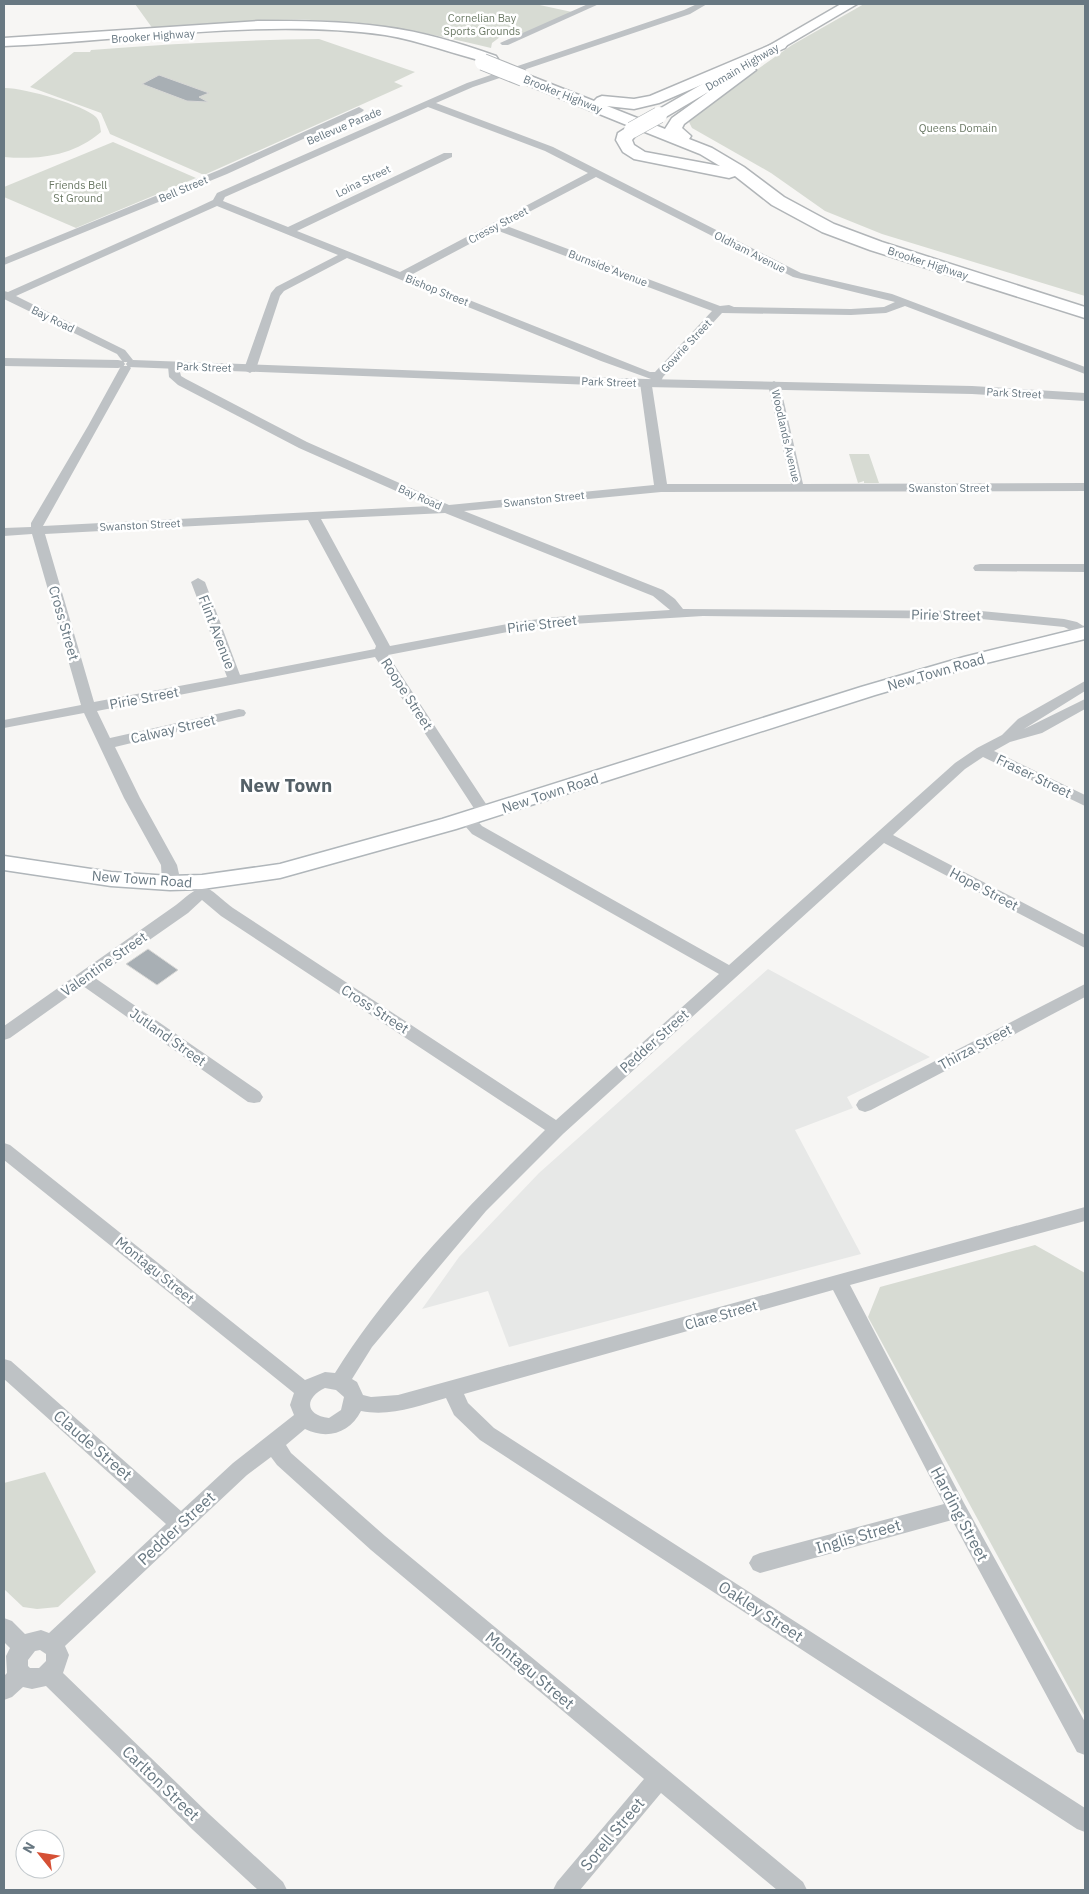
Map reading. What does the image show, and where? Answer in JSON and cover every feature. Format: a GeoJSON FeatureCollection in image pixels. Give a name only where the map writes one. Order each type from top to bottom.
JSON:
{"type":"FeatureCollection","features":[{"type":"Feature","properties":{"kind":"highway","name":"Brooker Highway"},"geometry":{"type":"LineString","coordinates":[[4,42],[283,24],[342,26],[413,36],[457,47],[487,61],[685,139],[723,161],[810,220],[853,238],[1085,313]]}},
{"type":"Feature","properties":{"kind":"highway","name":"Brooker Highway"},"geometry":{"type":"LineString","coordinates":[[4,46],[248,29],[309,29],[352,31],[403,38],[487,61]]}},
{"type":"Feature","properties":{"kind":"highway"},"geometry":{"type":"LineString","coordinates":[[572,92],[612,103],[645,103],[780,45]]}},
{"type":"Feature","properties":{"kind":"highway"},"geometry":{"type":"LineString","coordinates":[[632,130],[629,139],[632,145],[640,152],[651,157],[667,159],[681,155],[690,148],[685,139],[673,129],[678,121],[780,45]]}},
{"type":"Feature","properties":{"kind":"highway","name":"Brooker Highway"},"geometry":{"type":"LineString","coordinates":[[527,77],[572,92],[734,159],[800,207],[834,224],[880,241],[1085,307]]}},
{"type":"Feature","properties":{"kind":"highway"},"geometry":{"type":"LineString","coordinates":[[632,130],[624,136],[624,144],[640,156],[729,173],[769,194]]}},
{"type":"Feature","properties":{"kind":"main road","name":"Domain Highway"},"geometry":{"type":"LineString","coordinates":[[632,130],[850,4]]}},
{"type":"Feature","properties":{"kind":"main road","name":"New Town Road"},"geometry":{"type":"LineString","coordinates":[[4,863],[111,879],[202,887],[280,871],[476,816],[868,692],[980,659],[1085,633]]}},
{"type":"Feature","properties":{"kind":"street"},"geometry":{"type":"LineString","coordinates":[[505,43],[595,4]]}},
{"type":"Feature","properties":{"kind":"street","name":"Bellevue Parade"},"geometry":{"type":"LineString","coordinates":[[5,295],[116,249],[217,202],[222,195],[426,103],[470,85],[687,12],[702,4]]}},
{"type":"Feature","properties":{"kind":"street","name":"Oldham Avenue"},"geometry":{"type":"LineString","coordinates":[[426,103],[549,149],[797,275],[888,296],[901,303],[1085,371]]}},
{"type":"Feature","properties":{"kind":"street","name":"Bell Street"},"geometry":{"type":"LineString","coordinates":[[4,262],[207,179],[359,110]]}},
{"type":"Feature","properties":{"kind":"street","name":"Loina Street"},"geometry":{"type":"LineString","coordinates":[[290,230],[448,155]]}},
{"type":"Feature","properties":{"kind":"street","name":"Cressy Street"},"geometry":{"type":"LineString","coordinates":[[401,276],[595,173]]}},
{"type":"Feature","properties":{"kind":"street","name":"Bishop Street"},"geometry":{"type":"LineString","coordinates":[[217,202],[648,375],[653,381]]}},
{"type":"Feature","properties":{"kind":"street","name":"Burnside Avenue"},"geometry":{"type":"LineString","coordinates":[[496,226],[719,310],[881,311],[901,303]]}},
{"type":"Feature","properties":{"kind":"street"},"geometry":{"type":"LineString","coordinates":[[250,369],[275,295],[280,289],[347,254]]}},
{"type":"Feature","properties":{"kind":"street","name":"Bay Road"},"geometry":{"type":"LineString","coordinates":[[5,295],[120,352],[126,364]]}},
{"type":"Feature","properties":{"kind":"street","name":"Gowrie Street"},"geometry":{"type":"LineString","coordinates":[[653,381],[719,310]]}},
{"type":"Feature","properties":{"kind":"street","name":"Park Street"},"geometry":{"type":"LineString","coordinates":[[4,362],[126,364],[967,390],[1085,397]]}},
{"type":"Feature","properties":{"kind":"street"},"geometry":{"type":"LineString","coordinates":[[37,530],[38,523],[94,426],[126,364]]}},
{"type":"Feature","properties":{"kind":"street","name":"Bay Road"},"geometry":{"type":"LineString","coordinates":[[174,366],[173,373],[182,382],[303,445],[447,509],[658,594],[668,599],[678,612]]}},
{"type":"Feature","properties":{"kind":"street"},"geometry":{"type":"LineString","coordinates":[[653,381],[661,488]]}},
{"type":"Feature","properties":{"kind":"street","name":"Woodlands Avenue"},"geometry":{"type":"LineString","coordinates":[[774,385],[798,488]]}},
{"type":"Feature","properties":{"kind":"street","name":"Swanston Street"},"geometry":{"type":"LineString","coordinates":[[4,532],[447,509],[661,488],[1085,487]]}},
{"type":"Feature","properties":{"kind":"street","name":"Roope Street"},"geometry":{"type":"LineString","coordinates":[[313,517],[382,646],[381,656],[476,816],[477,830],[729,972]]}},
{"type":"Feature","properties":{"kind":"street","name":"Cross Street"},"geometry":{"type":"LineString","coordinates":[[37,530],[89,709],[132,798],[169,865],[170,883]]}},
{"type":"Feature","properties":{"kind":"street"},"geometry":{"type":"LineString","coordinates":[[980,568],[1085,568]]}},
{"type":"Feature","properties":{"kind":"street","name":"Flint Avenue"},"geometry":{"type":"LineString","coordinates":[[198,582],[235,681]]}},
{"type":"Feature","properties":{"kind":"street","name":"Pirie Street"},"geometry":{"type":"LineString","coordinates":[[4,724],[523,625],[678,612],[981,615],[1064,623],[1072,625],[1085,633]]}},
{"type":"Feature","properties":{"kind":"street","name":"Pedder Street"},"geometry":{"type":"LineString","coordinates":[[1005,739],[1023,722],[1085,685]]}},
{"type":"Feature","properties":{"kind":"street","name":"Pedder Street"},"geometry":{"type":"LineString","coordinates":[[340,1382],[365,1341],[480,1206],[557,1129],[729,972],[960,766],[982,751],[1005,739],[1036,730],[1084,705]]}},
{"type":"Feature","properties":{"kind":"street","name":"Calway Street"},"geometry":{"type":"LineString","coordinates":[[106,744],[239,713]]}},
{"type":"Feature","properties":{"kind":"street","name":"Fraser Street"},"geometry":{"type":"LineString","coordinates":[[982,751],[1085,801]]}},
{"type":"Feature","properties":{"kind":"street","name":"Hope Street"},"geometry":{"type":"LineString","coordinates":[[882,835],[1085,942]]}},
{"type":"Feature","properties":{"kind":"street","name":"Cross Street"},"geometry":{"type":"LineString","coordinates":[[202,887],[227,912],[557,1129]]}},
{"type":"Feature","properties":{"kind":"street","name":"Valentine Street"},"geometry":{"type":"LineString","coordinates":[[4,1034],[182,909],[202,887]]}},
{"type":"Feature","properties":{"kind":"street","name":"Jutland Street"},"geometry":{"type":"LineString","coordinates":[[83,978],[254,1096]]}},
{"type":"Feature","properties":{"kind":"street","name":"Thirza Street"},"geometry":{"type":"LineString","coordinates":[[865,1105],[1085,990]]}},
{"type":"Feature","properties":{"kind":"street","name":"Montagu Street"},"geometry":{"type":"LineString","coordinates":[[4,1150],[305,1391]]}},
{"type":"Feature","properties":{"kind":"street","name":"Clare Street"},"geometry":{"type":"LineString","coordinates":[[354,1402],[372,1405],[398,1403],[1085,1214]]}},
{"type":"Feature","properties":{"kind":"street","name":"Harding Street"},"geometry":{"type":"LineString","coordinates":[[838,1281],[957,1508],[1085,1744]]}},
{"type":"Feature","properties":{"kind":"street","name":"Claude Street"},"geometry":{"type":"LineString","coordinates":[[4,1367],[181,1524]]}},
{"type":"Feature","properties":{"kind":"street"},"geometry":{"type":"LineString","coordinates":[[332,1380],[340,1382],[351,1390],[354,1402],[349,1415],[336,1424],[319,1426],[305,1418],[300,1405],[305,1391],[317,1382],[332,1380]]}},
{"type":"Feature","properties":{"kind":"street","name":"Oakley Street"},"geometry":{"type":"LineString","coordinates":[[451,1388],[461,1409],[487,1434],[1085,1821]]}},
{"type":"Feature","properties":{"kind":"street","name":"Pedder Street"},"geometry":{"type":"LineString","coordinates":[[52,1644],[240,1469],[305,1418]]}},
{"type":"Feature","properties":{"kind":"street","name":"Montagu Street"},"geometry":{"type":"LineString","coordinates":[[272,1442],[284,1459],[378,1543],[795,1890]]}},
{"type":"Feature","properties":{"kind":"street","name":"Inglis Street"},"geometry":{"type":"LineString","coordinates":[[760,1563],[957,1508]]}},
{"type":"Feature","properties":{"kind":"street"},"geometry":{"type":"LineString","coordinates":[[4,1628],[23,1647]]}},
{"type":"Feature","properties":{"kind":"street"},"geometry":{"type":"LineString","coordinates":[[41,1640],[52,1644],[57,1650],[58,1658],[54,1669],[49,1674],[37,1679],[30,1680],[20,1675],[15,1661],[23,1647],[29,1643],[41,1640]]}},
{"type":"Feature","properties":{"kind":"street","name":"Carlton Street"},"geometry":{"type":"LineString","coordinates":[[49,1674],[202,1822],[276,1890]]}},
{"type":"Feature","properties":{"kind":"street"},"geometry":{"type":"LineString","coordinates":[[4,1690],[20,1675]]}},
{"type":"Feature","properties":{"kind":"street","name":"Sorell Street"},"geometry":{"type":"LineString","coordinates":[[564,1890],[660,1777]]}},
{"type":"Feature","properties":{"kind":"shaded area"},"geometry":{"type":"Polygon","coordinates":[[[768,969],[930,1057],[847,1097],[853,1108],[795,1130],[861,1254],[509,1347],[488,1291],[422,1309],[459,1257],[539,1173],[768,969]]]}},
{"type":"Feature","properties":{"kind":"green space","name":"Cornelian Bay Sports Grounds"},"geometry":{"type":"Polygon","coordinates":[[[135,4],[535,4],[572,12],[522,34],[500,37],[492,43],[491,48],[402,29],[335,21],[252,21],[153,29],[135,4]]]}},
{"type":"Feature","properties":{"kind":"green space","name":"Queens Domain"},"geometry":{"type":"Polygon","coordinates":[[[864,4],[1085,4],[1085,296],[882,234],[825,211],[771,173],[692,128],[689,122],[694,114],[792,45],[864,4]]]}},
{"type":"Feature","properties":{"kind":"green space"},"geometry":{"type":"Polygon","coordinates":[[[319,39],[415,72],[394,82],[403,86],[204,175],[110,134],[101,113],[30,87],[74,52],[148,46],[319,39]]]}},
{"type":"Feature","properties":{"kind":"green space"},"geometry":{"type":"Polygon","coordinates":[[[4,88],[24,90],[79,107],[96,117],[101,132],[79,146],[55,155],[30,158],[4,157],[4,88]]]}},
{"type":"Feature","properties":{"kind":"green space","name":"Friends Bell St Ground"},"geometry":{"type":"Polygon","coordinates":[[[113,142],[196,178],[76,228],[4,197],[4,187],[113,142]]]}},
{"type":"Feature","properties":{"kind":"green space"},"geometry":{"type":"Polygon","coordinates":[[[849,454],[869,454],[879,483],[864,483],[864,481],[858,483],[849,454]]]}},
{"type":"Feature","properties":{"kind":"green space"},"geometry":{"type":"Polygon","coordinates":[[[1035,1245],[1085,1273],[1085,1717],[868,1317],[880,1287],[1035,1245]]]}},
{"type":"Feature","properties":{"kind":"green space"},"geometry":{"type":"Polygon","coordinates":[[[45,1472],[96,1572],[58,1607],[37,1609],[23,1607],[4,1589],[4,1483],[45,1472]]]}},
{"type":"Feature","properties":{"kind":"building"},"geometry":{"type":"Polygon","coordinates":[[[159,75],[209,93],[199,97],[208,102],[187,101],[142,84],[159,75]]]}},
{"type":"Feature","properties":{"kind":"building"},"geometry":{"type":"Polygon","coordinates":[[[148,949],[178,970],[157,985],[126,964],[148,949]]]}},
{"type":"Feature","properties":{"kind":"district","name":"New Town"},"geometry":{"type":"Point","coordinates":[286,785]}}]}
